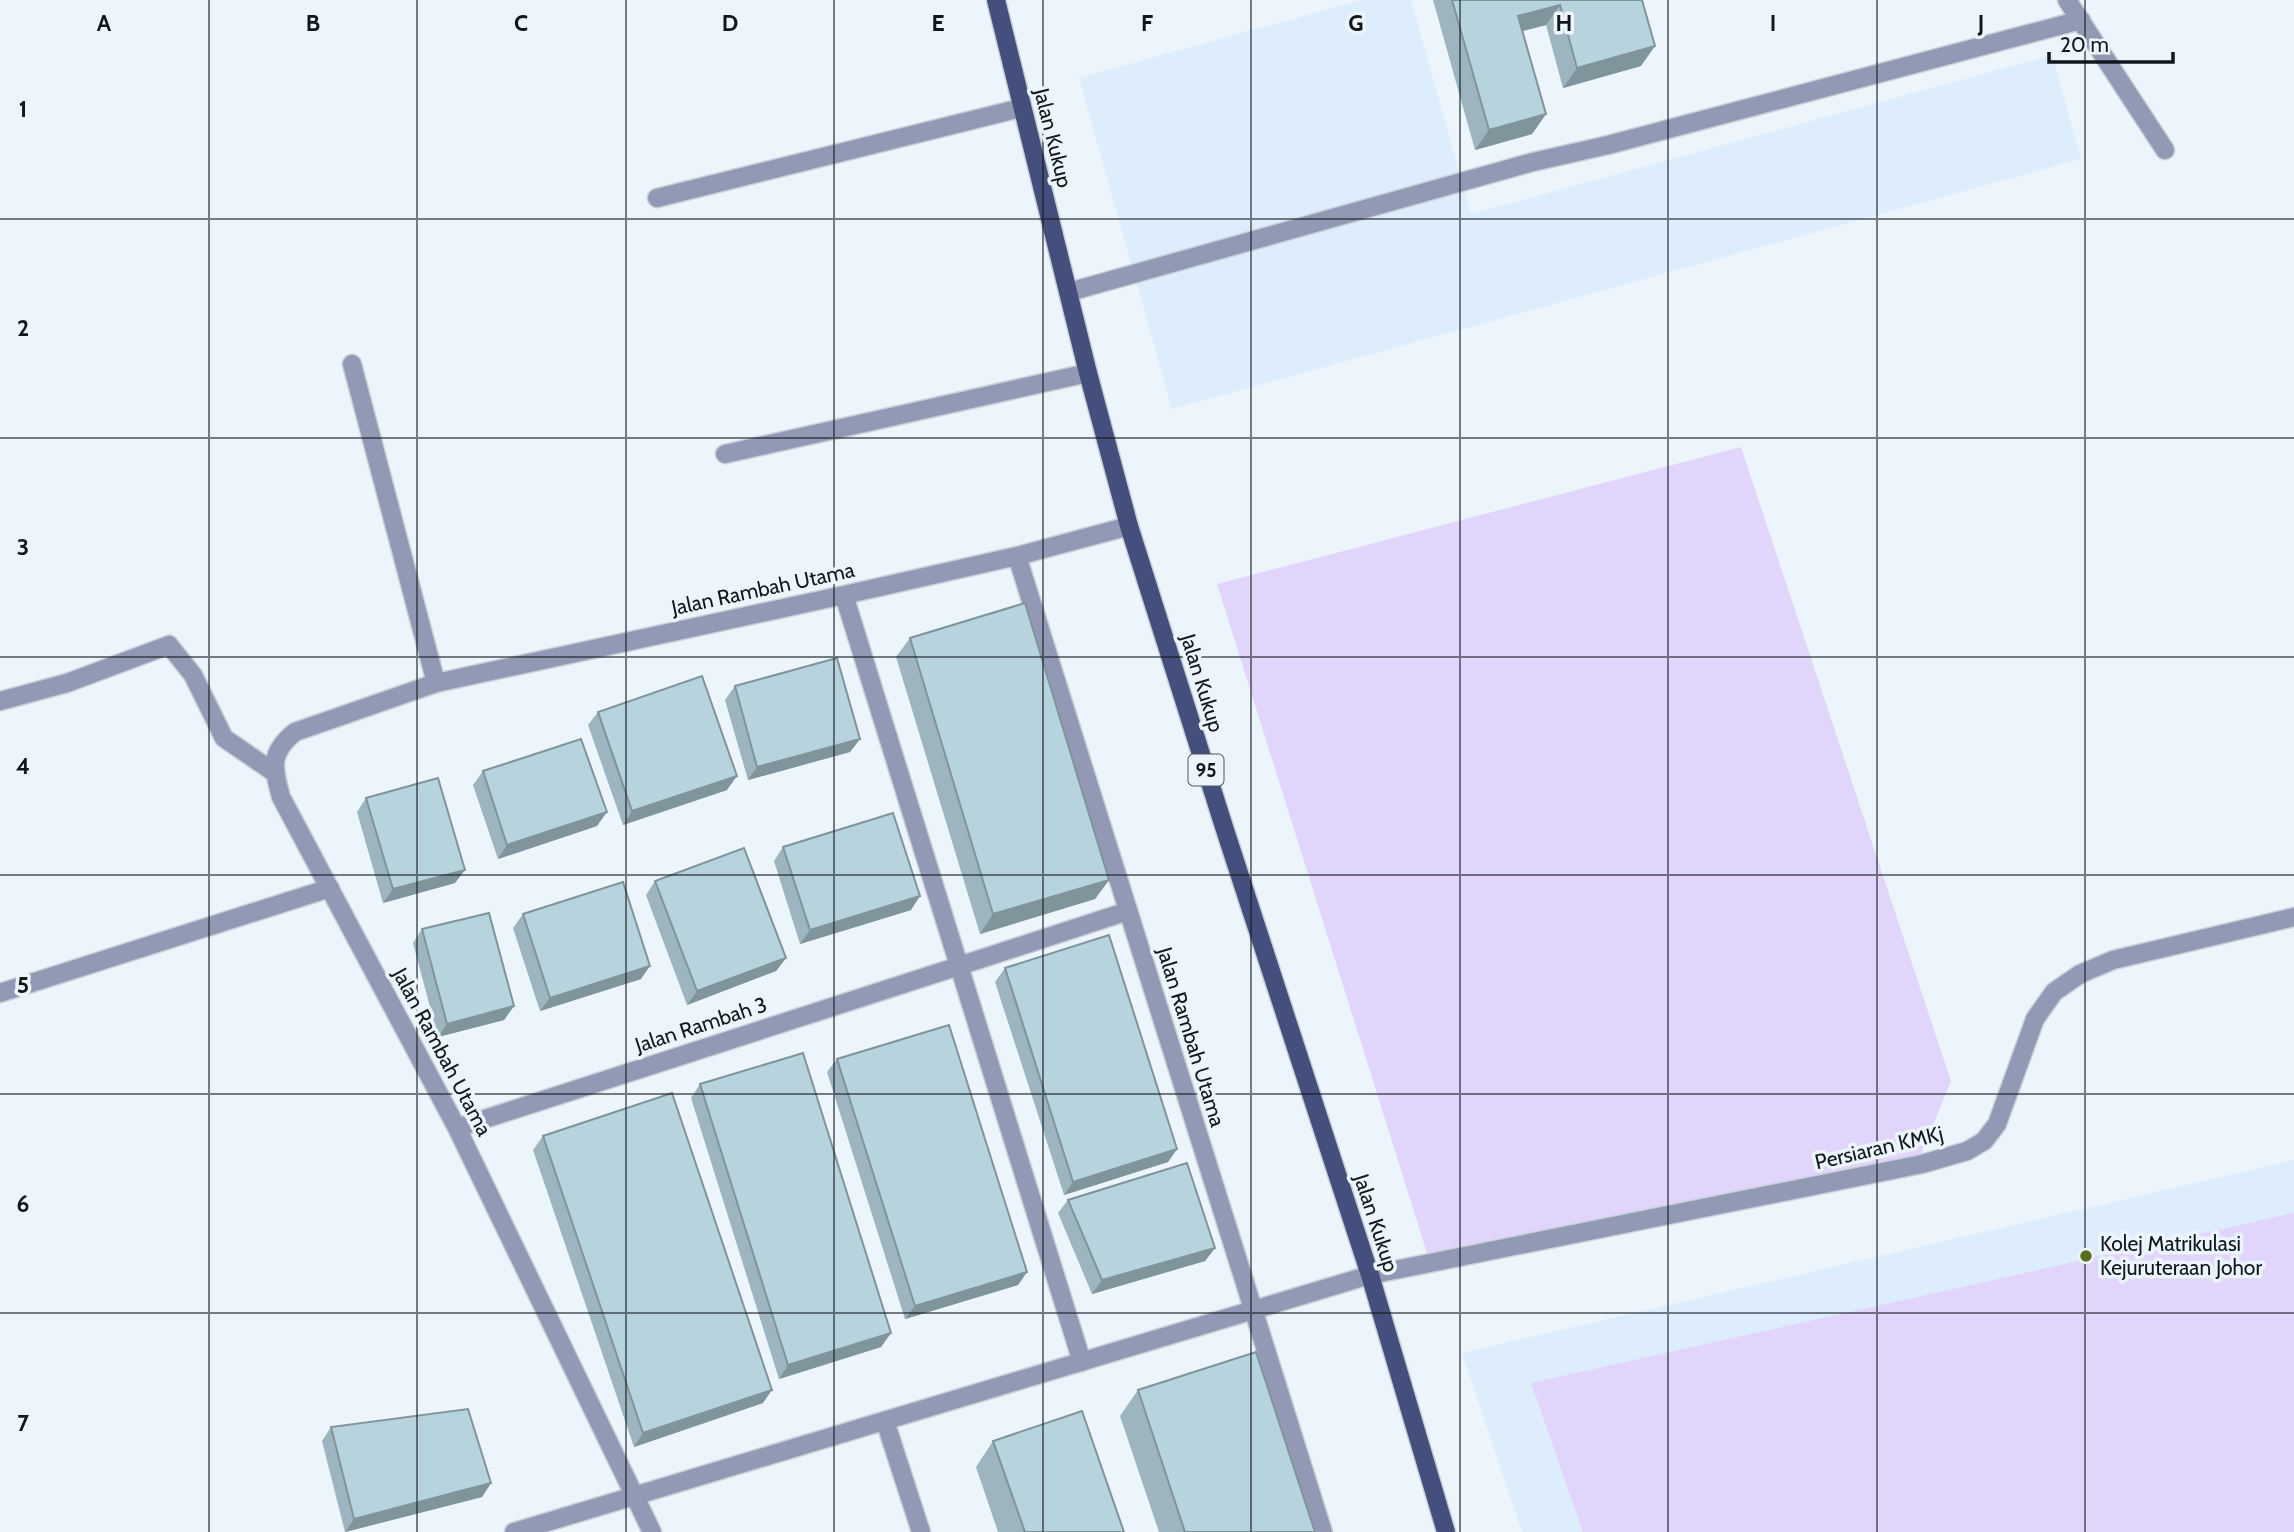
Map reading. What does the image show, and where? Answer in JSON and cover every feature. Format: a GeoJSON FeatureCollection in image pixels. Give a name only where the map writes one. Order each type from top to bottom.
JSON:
{"type":"FeatureCollection","features":[{"type":"Feature","properties":{"kind":"main road","name":"Jalan Kukup"},"geometry":{"type":"LineString","coordinates":[[996,0],[1088,373],[1129,526],[1224,830],[1370,1275],[1446,1532]]}},
{"type":"Feature","properties":{"kind":"street"},"geometry":{"type":"LineString","coordinates":[[2067,0],[2165,150]]}},
{"type":"Feature","properties":{"kind":"street"},"geometry":{"type":"LineString","coordinates":[[1069,292],[1533,162],[2081,20]]}},
{"type":"Feature","properties":{"kind":"street"},"geometry":{"type":"LineString","coordinates":[[657,198],[1021,108]]}},
{"type":"Feature","properties":{"kind":"street"},"geometry":{"type":"LineString","coordinates":[[352,364],[436,683]]}},
{"type":"Feature","properties":{"kind":"street"},"geometry":{"type":"LineString","coordinates":[[725,454],[1088,373]]}},
{"type":"Feature","properties":{"kind":"street","name":"Jalan Rambah Utama"},"geometry":{"type":"LineString","coordinates":[[652,1532],[457,1128],[281,797],[274,759],[278,750],[282,742],[295,732],[436,683],[1017,556],[1129,526]]}},
{"type":"Feature","properties":{"kind":"street","name":"Jalan Rambah Utama"},"geometry":{"type":"LineString","coordinates":[[1017,556],[1323,1532]]}},
{"type":"Feature","properties":{"kind":"street"},"geometry":{"type":"LineString","coordinates":[[844,595],[1082,1362]]}},
{"type":"Feature","properties":{"kind":"street"},"geometry":{"type":"LineString","coordinates":[[0,701],[67,683],[169,645],[193,675],[224,738],[275,774]]}},
{"type":"Feature","properties":{"kind":"street"},"geometry":{"type":"LineString","coordinates":[[0,993],[330,888]]}},
{"type":"Feature","properties":{"kind":"street","name":"Jalan Rambah 3"},"geometry":{"type":"LineString","coordinates":[[457,1128],[1128,911]]}},
{"type":"Feature","properties":{"kind":"street","name":"Persiaran KMKj"},"geometry":{"type":"LineString","coordinates":[[514,1532],[1370,1275],[1922,1164],[1967,1151],[1984,1141],[1997,1124],[2035,1019],[2054,992],[2080,974],[2113,960],[2294,917]]}},
{"type":"Feature","properties":{"kind":"street"},"geometry":{"type":"LineString","coordinates":[[885,1421],[921,1532]]}},
{"type":"Feature","properties":{"kind":"shaded area"},"geometry":{"type":"Polygon","coordinates":[[[1361,0],[1411,0],[1471,214],[2052,55],[2081,159],[1172,409],[1079,78],[1361,0]]]}},
{"type":"Feature","properties":{"kind":"shaded area"},"geometry":{"type":"Polygon","coordinates":[[[1741,447],[1951,1081],[1919,1159],[1428,1256],[1217,584],[1741,447]]]}},
{"type":"Feature","properties":{"kind":"shaded area","name":"Kolej Matrikulasi Kejuruteraan Johor"},"geometry":{"type":"Polygon","coordinates":[[[2294,1160],[2294,1532],[1522,1532],[1462,1353],[2294,1160]]]}},
{"type":"Feature","properties":{"kind":"shaded area","name":"Kolej Matrikulasi Kejuruteraan Johor"},"geometry":{"type":"Polygon","coordinates":[[[2294,1213],[2294,1532],[1583,1532],[1531,1383],[2294,1213]]]}},
{"type":"Feature","properties":{"kind":"building"},"geometry":{"type":"Polygon","coordinates":[[[1452,0],[1642,0],[1655,46],[1577,68],[1560,5],[1518,16],[1546,114],[1489,130],[1452,0]]]}},
{"type":"Feature","properties":{"kind":"building"},"geometry":{"type":"Polygon","coordinates":[[[1025,603],[1109,880],[993,914],[910,638],[1025,603]]]}},
{"type":"Feature","properties":{"kind":"building"},"geometry":{"type":"Polygon","coordinates":[[[837,658],[860,739],[757,767],[735,686],[837,658]]]}},
{"type":"Feature","properties":{"kind":"building"},"geometry":{"type":"Polygon","coordinates":[[[702,676],[737,776],[632,811],[598,712],[702,676]]]}},
{"type":"Feature","properties":{"kind":"building"},"geometry":{"type":"Polygon","coordinates":[[[581,739],[607,812],[507,845],[483,771],[581,739]]]}},
{"type":"Feature","properties":{"kind":"building"},"geometry":{"type":"Polygon","coordinates":[[[438,778],[465,870],[393,889],[366,798],[438,778]]]}},
{"type":"Feature","properties":{"kind":"building"},"geometry":{"type":"Polygon","coordinates":[[[893,813],[920,896],[810,930],[783,847],[893,813]]]}},
{"type":"Feature","properties":{"kind":"building"},"geometry":{"type":"Polygon","coordinates":[[[744,848],[786,958],[697,991],[655,881],[744,848]]]}},
{"type":"Feature","properties":{"kind":"building"},"geometry":{"type":"Polygon","coordinates":[[[623,882],[650,966],[550,998],[523,914],[623,882]]]}},
{"type":"Feature","properties":{"kind":"building"},"geometry":{"type":"Polygon","coordinates":[[[489,913],[514,1006],[447,1024],[422,929],[489,913]]]}},
{"type":"Feature","properties":{"kind":"building"},"geometry":{"type":"Polygon","coordinates":[[[1109,935],[1177,1149],[1073,1182],[1005,968],[1109,935]]]}},
{"type":"Feature","properties":{"kind":"building"},"geometry":{"type":"Polygon","coordinates":[[[949,1025],[1027,1272],[915,1306],[837,1059],[949,1025]]]}},
{"type":"Feature","properties":{"kind":"building"},"geometry":{"type":"Polygon","coordinates":[[[803,1053],[891,1333],[788,1365],[700,1084],[803,1053]]]}},
{"type":"Feature","properties":{"kind":"building"},"geometry":{"type":"Polygon","coordinates":[[[672,1093],[772,1390],[643,1433],[543,1136],[672,1093]]]}},
{"type":"Feature","properties":{"kind":"building"},"geometry":{"type":"Polygon","coordinates":[[[1187,1163],[1215,1248],[1102,1280],[1068,1200],[1187,1163]]]}},
{"type":"Feature","properties":{"kind":"building"},"geometry":{"type":"Polygon","coordinates":[[[1256,1352],[1315,1532],[1185,1532],[1138,1390],[1256,1352]]]}},
{"type":"Feature","properties":{"kind":"building"},"geometry":{"type":"Polygon","coordinates":[[[468,1409],[491,1483],[354,1519],[331,1427],[468,1409]]]}},
{"type":"Feature","properties":{"kind":"building"},"geometry":{"type":"Polygon","coordinates":[[[1082,1411],[1124,1532],[1025,1532],[993,1441],[1082,1411]]]}},
{"type":"Feature","properties":{"kind":"place","name":"Kolej Matrikulasi Kejuruteraan Johor"},"geometry":{"type":"Point","coordinates":[2086,1256]}}]}
